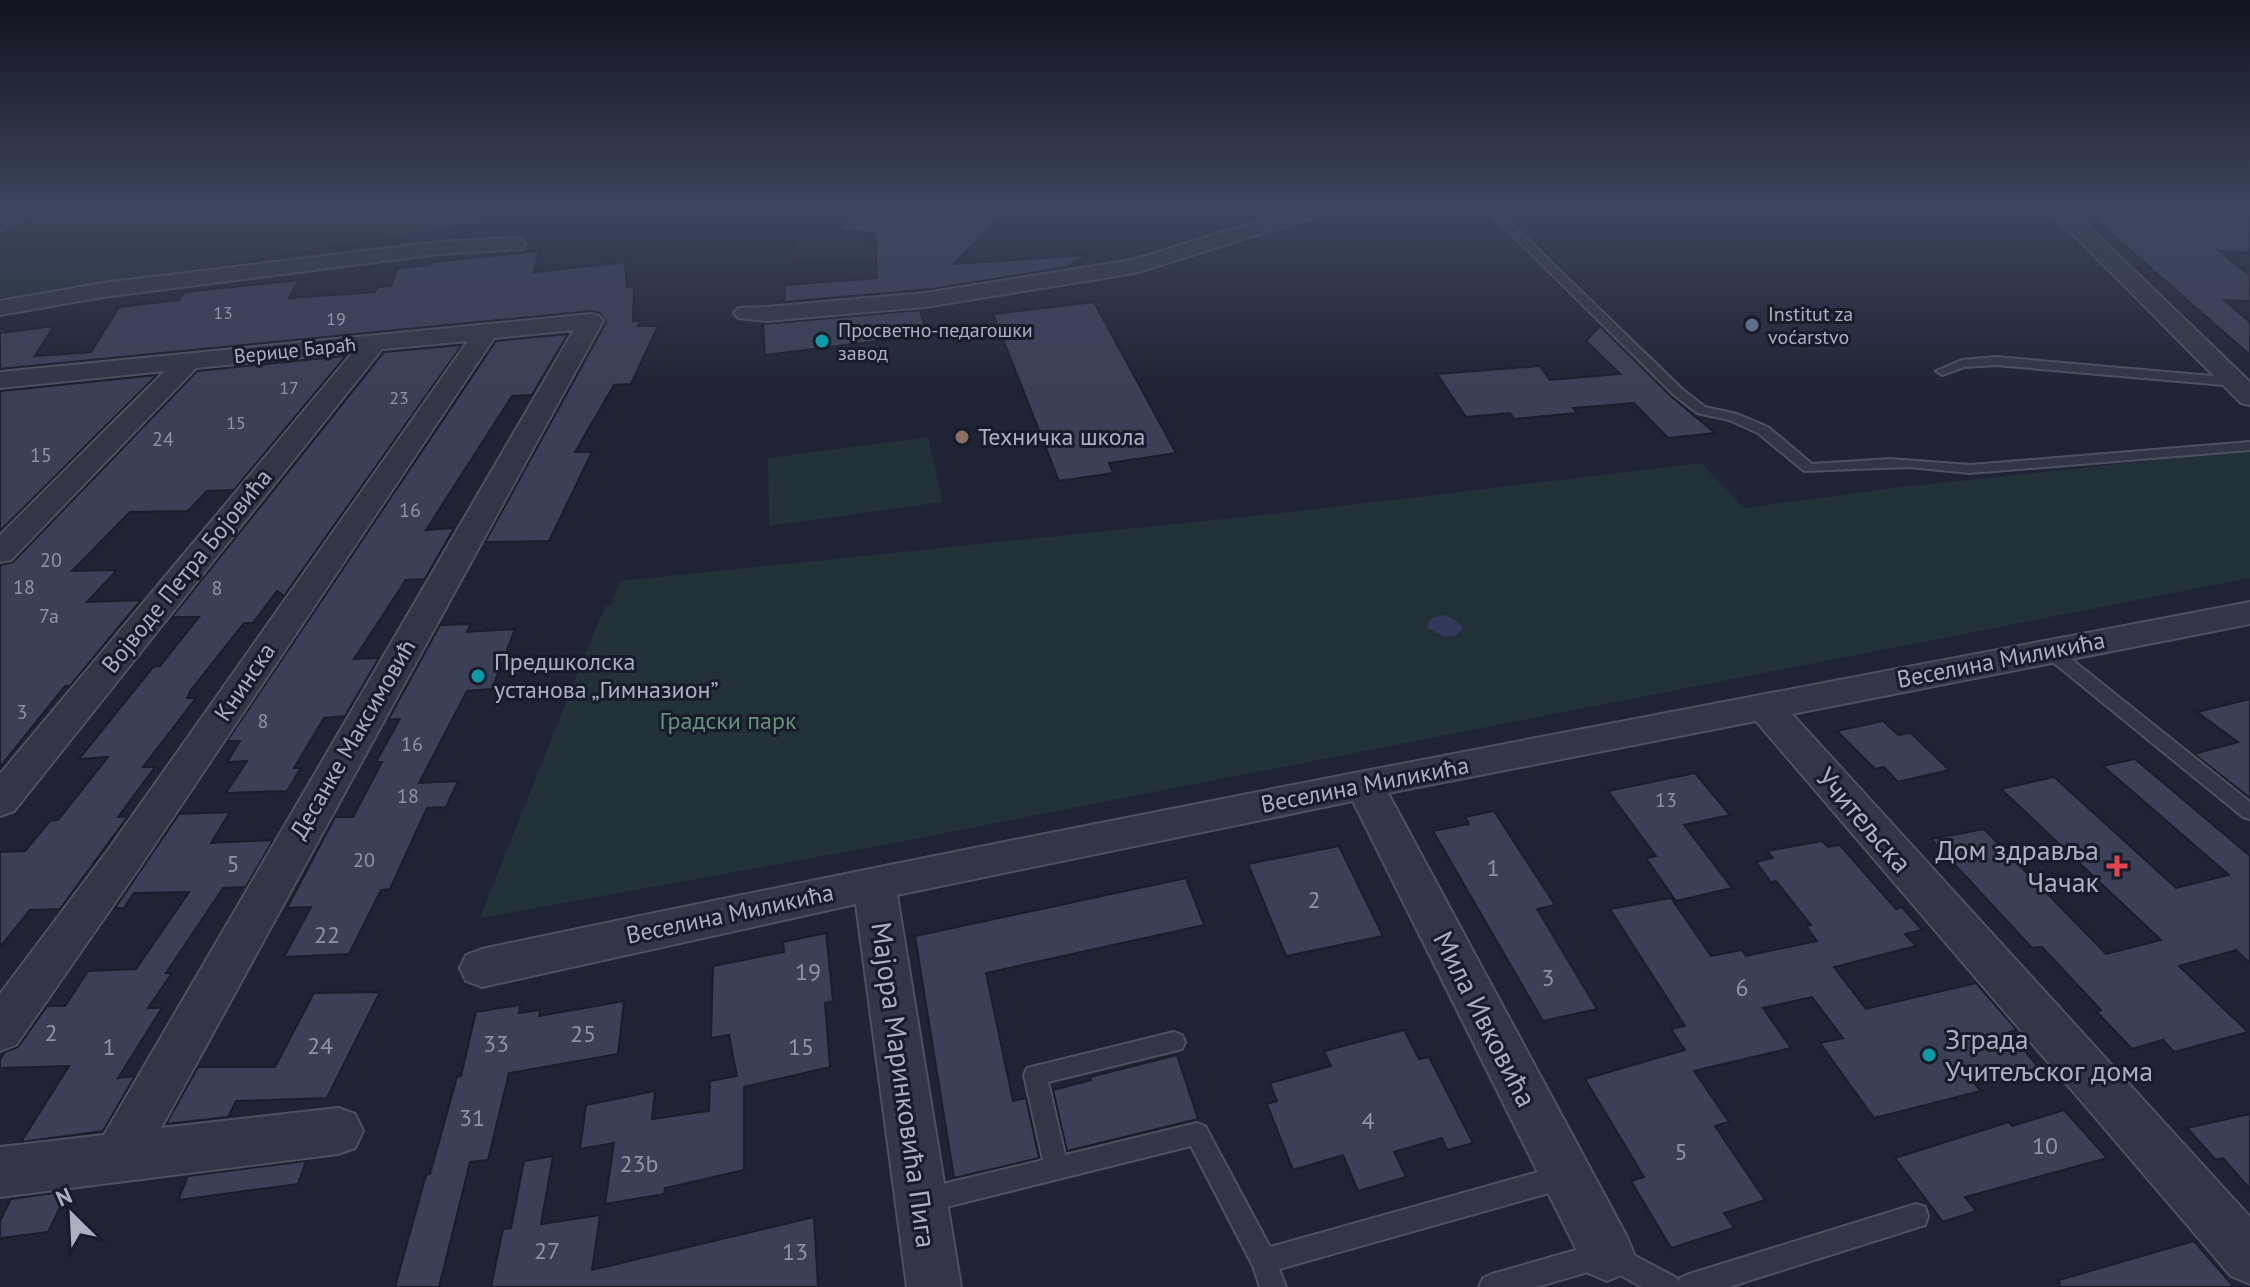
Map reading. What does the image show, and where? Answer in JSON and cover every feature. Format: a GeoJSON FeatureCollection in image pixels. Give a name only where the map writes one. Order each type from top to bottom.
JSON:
{"type":"FeatureCollection","features":[{"type":"Feature","properties":{"kind":"street"},"geometry":{"type":"LineString","coordinates":[[0,308],[103,290],[278,268]]}},
{"type":"Feature","properties":{"kind":"street"},"geometry":{"type":"LineString","coordinates":[[746,313],[766,314],[925,300],[1122,268]]}},
{"type":"Feature","properties":{"kind":"street"},"geometry":{"type":"LineString","coordinates":[[2120,268],[2245,388]]}},
{"type":"Feature","properties":{"kind":"street","name":"Верице Бараћ"},"geometry":{"type":"LineString","coordinates":[[0,380],[591,321]]}},
{"type":"Feature","properties":{"kind":"street","name":"Десанке Максимовић"},"geometry":{"type":"LineString","coordinates":[[118,1158],[591,321]]}},
{"type":"Feature","properties":{"kind":"street","name":"Книнска"},"geometry":{"type":"LineString","coordinates":[[0,1030],[123,860],[487,331]]}},
{"type":"Feature","properties":{"kind":"street","name":"Војводе Петра Бојовића"},"geometry":{"type":"LineString","coordinates":[[0,801],[375,342]]}},
{"type":"Feature","properties":{"kind":"street"},"geometry":{"type":"LineString","coordinates":[[0,553],[189,361]]}},
{"type":"Feature","properties":{"kind":"street","name":"Веселина Миликића"},"geometry":{"type":"LineString","coordinates":[[482,968],[874,883],[1364,784],[2250,613]]}},
{"type":"Feature","properties":{"kind":"street","name":"Учитељска"},"geometry":{"type":"LineString","coordinates":[[1764,706],[2250,1257]]}},
{"type":"Feature","properties":{"kind":"street","name":"Мила Ивковића"},"geometry":{"type":"LineString","coordinates":[[1364,784],[1607,1254]]}},
{"type":"Feature","properties":{"kind":"street","name":"Мајора Маринковића Пига"},"geometry":{"type":"LineString","coordinates":[[874,883],[934,1287]]}},
{"type":"Feature","properties":{"kind":"street"},"geometry":{"type":"LineString","coordinates":[[0,1172],[338,1131]]}},
{"type":"Feature","properties":{"kind":"lane"},"geometry":{"type":"LineString","coordinates":[[1551,268],[1678,392],[1701,410],[1733,417],[1763,430],[1809,468],[1879,461],[1932,463],[1970,469],[2250,446]]}},
{"type":"Feature","properties":{"kind":"lane"},"geometry":{"type":"LineString","coordinates":[[1942,371],[1962,364],[1996,361],[2245,388]]}},
{"type":"Feature","properties":{"kind":"lane"},"geometry":{"type":"LineString","coordinates":[[2049,650],[2250,812]]}},
{"type":"Feature","properties":{"kind":"lane"},"geometry":{"type":"LineString","coordinates":[[1057,1169],[1035,1075],[1174,1042]]}},
{"type":"Feature","properties":{"kind":"lane"},"geometry":{"type":"LineString","coordinates":[[921,1202],[1197,1134],[1264,1261],[1273,1287]]}},
{"type":"Feature","properties":{"kind":"lane"},"geometry":{"type":"LineString","coordinates":[[1264,1261],[1566,1176]]}},
{"type":"Feature","properties":{"kind":"lane"},"geometry":{"type":"LineString","coordinates":[[1689,1287],[1916,1216]]}},
{"type":"Feature","properties":{"kind":"lane"},"geometry":{"type":"LineString","coordinates":[[1492,1287],[1607,1254],[1668,1287]]}},
{"type":"Feature","properties":{"kind":"green space"},"geometry":{"type":"Polygon","coordinates":[[[0,268],[199,268],[0,301],[0,268]]]}},
{"type":"Feature","properties":{"kind":"green space"},"geometry":{"type":"Polygon","coordinates":[[[928,437],[943,502],[769,526],[768,458],[928,437]]]}},
{"type":"Feature","properties":{"kind":"green space","name":"Градски парк"},"geometry":{"type":"Polygon","coordinates":[[[2250,450],[2250,578],[873,847],[480,918],[595,630],[606,606],[611,605],[620,581],[1291,512],[1701,463],[1745,508],[1902,487],[2250,450]]]}},
{"type":"Feature","properties":{"kind":"water"},"geometry":{"type":"Polygon","coordinates":[[[1446,615],[1461,625],[1462,629],[1456,636],[1444,637],[1428,628],[1434,617],[1446,615]]]}},
{"type":"Feature","properties":{"kind":"building"},"geometry":{"type":"Polygon","coordinates":[[[398,268],[535,268],[534,272],[625,268],[627,287],[634,286],[633,321],[641,321],[638,326],[658,326],[631,384],[614,385],[575,452],[592,452],[549,541],[485,542],[606,322],[600,313],[591,311],[0,369],[0,333],[54,326],[35,356],[91,352],[119,307],[179,300],[185,292],[299,280],[289,298],[375,292],[378,287],[391,286],[398,268]]]}},
{"type":"Feature","properties":{"kind":"building"},"geometry":{"type":"Polygon","coordinates":[[[877,268],[1060,268],[932,289],[784,302],[785,285],[877,278],[877,268]]]}},
{"type":"Feature","properties":{"kind":"building"},"geometry":{"type":"Polygon","coordinates":[[[2151,268],[2240,268],[2250,276],[2250,301],[2224,300],[2250,322],[2250,355],[2151,268]]]}},
{"type":"Feature","properties":{"kind":"building"},"geometry":{"type":"Polygon","coordinates":[[[1094,302],[1176,453],[1109,463],[1113,473],[1059,481],[993,314],[1094,302]]]}},
{"type":"Feature","properties":{"kind":"building","name":"Просветно-педагошки завод"},"geometry":{"type":"Polygon","coordinates":[[[920,310],[927,335],[765,355],[763,324],[920,310]]]}},
{"type":"Feature","properties":{"kind":"building"},"geometry":{"type":"Polygon","coordinates":[[[1600,326],[1672,397],[1715,433],[1668,438],[1634,403],[1573,408],[1577,413],[1514,419],[1510,413],[1466,417],[1437,374],[1540,366],[1550,380],[1620,374],[1586,341],[1600,326]]]}},
{"type":"Feature","properties":{"kind":"building"},"geometry":{"type":"Polygon","coordinates":[[[568,334],[532,395],[512,396],[426,530],[454,528],[425,579],[406,580],[354,659],[379,658],[345,716],[324,718],[294,768],[301,768],[287,791],[226,793],[247,761],[227,762],[240,741],[227,741],[496,341],[568,334]]]}},
{"type":"Feature","properties":{"kind":"building"},"geometry":{"type":"Polygon","coordinates":[[[462,345],[284,596],[277,591],[253,623],[244,623],[191,690],[187,698],[196,698],[143,767],[155,767],[118,817],[128,816],[60,909],[30,910],[0,947],[0,852],[25,851],[50,821],[58,820],[108,757],[79,759],[153,667],[160,666],[199,617],[172,617],[384,352],[462,345]]]}},
{"type":"Feature","properties":{"kind":"building"},"geometry":{"type":"Polygon","coordinates":[[[346,356],[234,490],[207,491],[188,511],[130,512],[72,571],[117,570],[87,602],[141,600],[70,686],[65,686],[0,767],[0,565],[13,562],[197,371],[346,356]]]}},
{"type":"Feature","properties":{"kind":"building"},"geometry":{"type":"Polygon","coordinates":[[[157,375],[0,531],[0,391],[157,375]]]}},
{"type":"Feature","properties":{"kind":"building"},"geometry":{"type":"Polygon","coordinates":[[[471,624],[467,632],[515,629],[492,689],[467,691],[419,783],[458,781],[446,807],[427,808],[390,889],[381,890],[349,954],[284,957],[311,907],[287,908],[335,817],[353,817],[382,762],[376,762],[400,719],[388,720],[440,625],[471,624]]]}},
{"type":"Feature","properties":{"kind":"building"},"geometry":{"type":"Polygon","coordinates":[[[2250,699],[2250,798],[2194,754],[2238,742],[2197,712],[2250,699]]]}},
{"type":"Feature","properties":{"kind":"building"},"geometry":{"type":"Polygon","coordinates":[[[1883,721],[1898,735],[1911,733],[1949,770],[1898,782],[1884,767],[1875,769],[1837,731],[1883,721]]]}},
{"type":"Feature","properties":{"kind":"building"},"geometry":{"type":"Polygon","coordinates":[[[2135,759],[2250,856],[2250,963],[2236,950],[2179,966],[2248,1032],[2174,1052],[2163,1040],[2132,1049],[2096,1011],[2101,1010],[2042,947],[2032,948],[1931,839],[1984,829],[2106,954],[2161,940],[2001,789],[2054,777],[2176,888],[2229,875],[2103,766],[2135,759]]]}},
{"type":"Feature","properties":{"kind":"building"},"geometry":{"type":"Polygon","coordinates":[[[1695,773],[1730,815],[1684,825],[1732,888],[1676,901],[1646,858],[1656,856],[1608,791],[1695,773]]]}},
{"type":"Feature","properties":{"kind":"building"},"geometry":{"type":"Polygon","coordinates":[[[1494,811],[1555,905],[1537,909],[1597,1009],[1543,1021],[1433,831],[1469,824],[1465,817],[1494,811]]]}},
{"type":"Feature","properties":{"kind":"building"},"geometry":{"type":"Polygon","coordinates":[[[230,812],[211,843],[273,840],[246,887],[223,888],[166,973],[172,973],[148,1008],[162,1008],[118,1078],[135,1076],[103,1131],[21,1142],[69,1066],[0,1068],[0,1059],[5,1052],[18,1047],[47,1006],[65,1006],[88,971],[136,969],[189,892],[134,893],[124,908],[115,908],[179,814],[230,812]]]}},
{"type":"Feature","properties":{"kind":"building"},"geometry":{"type":"Polygon","coordinates":[[[1822,841],[1828,847],[1840,845],[1896,909],[1902,907],[1922,930],[1905,934],[1916,946],[1834,967],[1866,1009],[1976,983],[2017,1030],[2009,1032],[2039,1068],[1975,1084],[1981,1091],[1874,1118],[1820,1043],[1843,1038],[1812,997],[1763,1008],[1791,1048],[1694,1071],[1729,1122],[1715,1126],[1765,1200],[1724,1213],[1734,1228],[1671,1248],[1631,1181],[1644,1177],[1585,1079],[1685,1050],[1671,1029],[1685,1026],[1610,909],[1671,898],[1711,956],[1742,950],[1746,956],[1817,941],[1806,926],[1811,925],[1776,881],[1771,882],[1756,862],[1773,858],[1767,851],[1822,841]]]}},
{"type":"Feature","properties":{"kind":"building"},"geometry":{"type":"Polygon","coordinates":[[[1339,846],[1383,936],[1286,956],[1248,864],[1339,846]]]}},
{"type":"Feature","properties":{"kind":"building"},"geometry":{"type":"Polygon","coordinates":[[[1186,878],[1204,925],[986,973],[1013,1101],[1026,1098],[1039,1158],[954,1178],[915,936],[1186,878]]]}},
{"type":"Feature","properties":{"kind":"building"},"geometry":{"type":"Polygon","coordinates":[[[826,933],[833,1001],[825,1003],[830,1067],[744,1087],[744,1170],[665,1188],[664,1194],[605,1204],[614,1143],[580,1149],[586,1105],[655,1091],[652,1119],[709,1111],[710,1081],[737,1076],[729,1035],[711,1038],[713,966],[784,952],[783,942],[826,933]]]}},
{"type":"Feature","properties":{"kind":"building"},"geometry":{"type":"Polygon","coordinates":[[[380,992],[327,1098],[236,1101],[228,1117],[166,1124],[198,1067],[275,1067],[314,993],[380,992]]]}},
{"type":"Feature","properties":{"kind":"building"},"geometry":{"type":"Polygon","coordinates":[[[624,1001],[618,1054],[509,1073],[488,1160],[470,1162],[439,1287],[395,1287],[426,1175],[430,1174],[457,1077],[461,1076],[476,1012],[520,1005],[519,1013],[540,1010],[539,1016],[624,1001]]]}},
{"type":"Feature","properties":{"kind":"building"},"geometry":{"type":"Polygon","coordinates":[[[1404,1030],[1419,1059],[1429,1057],[1473,1143],[1447,1150],[1442,1138],[1394,1152],[1406,1177],[1358,1191],[1343,1155],[1293,1170],[1267,1104],[1277,1101],[1270,1083],[1331,1066],[1324,1051],[1404,1030]]]}},
{"type":"Feature","properties":{"kind":"building"},"geometry":{"type":"Polygon","coordinates":[[[1177,1055],[1198,1119],[1067,1151],[1053,1090],[1091,1080],[1090,1077],[1177,1055]]]}},
{"type":"Feature","properties":{"kind":"building"},"geometry":{"type":"Polygon","coordinates":[[[2064,1110],[2107,1158],[1965,1197],[1976,1211],[1943,1222],[1895,1158],[2009,1122],[2012,1126],[2064,1110]]]}},
{"type":"Feature","properties":{"kind":"building"},"geometry":{"type":"Polygon","coordinates":[[[2250,1114],[2250,1189],[2223,1158],[2216,1160],[2187,1128],[2250,1114]]]}},
{"type":"Feature","properties":{"kind":"building"},"geometry":{"type":"Polygon","coordinates":[[[553,1156],[541,1224],[600,1215],[592,1270],[814,1217],[818,1287],[491,1287],[503,1229],[511,1228],[524,1161],[553,1156]]]}},
{"type":"Feature","properties":{"kind":"building"},"geometry":{"type":"Polygon","coordinates":[[[306,1161],[298,1184],[178,1200],[188,1176],[306,1161]]]}},
{"type":"Feature","properties":{"kind":"building"},"geometry":{"type":"Polygon","coordinates":[[[68,1191],[48,1232],[0,1238],[0,1221],[11,1199],[68,1191]]]}},
{"type":"Feature","properties":{"kind":"building"},"geometry":{"type":"Polygon","coordinates":[[[2194,1241],[2234,1287],[2060,1287],[2059,1280],[2194,1241]]]}},
{"type":"Feature","properties":{"kind":"place","name":"Institut za voćarstvo"},"geometry":{"type":"Point","coordinates":[1752,325]}},
{"type":"Feature","properties":{"kind":"place","name":"Просветно-педагошки завод"},"geometry":{"type":"Point","coordinates":[822,341]}},
{"type":"Feature","properties":{"kind":"place","name":"Техничка школа"},"geometry":{"type":"Point","coordinates":[962,437]}},
{"type":"Feature","properties":{"kind":"place","name":"Предшколска установа „Гимназион”"},"geometry":{"type":"Point","coordinates":[478,676]}},
{"type":"Feature","properties":{"kind":"place","name":"Дом здравља Чачак"},"geometry":{"type":"Point","coordinates":[2117,866]}},
{"type":"Feature","properties":{"kind":"place","name":"Зграда Учитељског дома"},"geometry":{"type":"Point","coordinates":[1929,1055]}}]}
